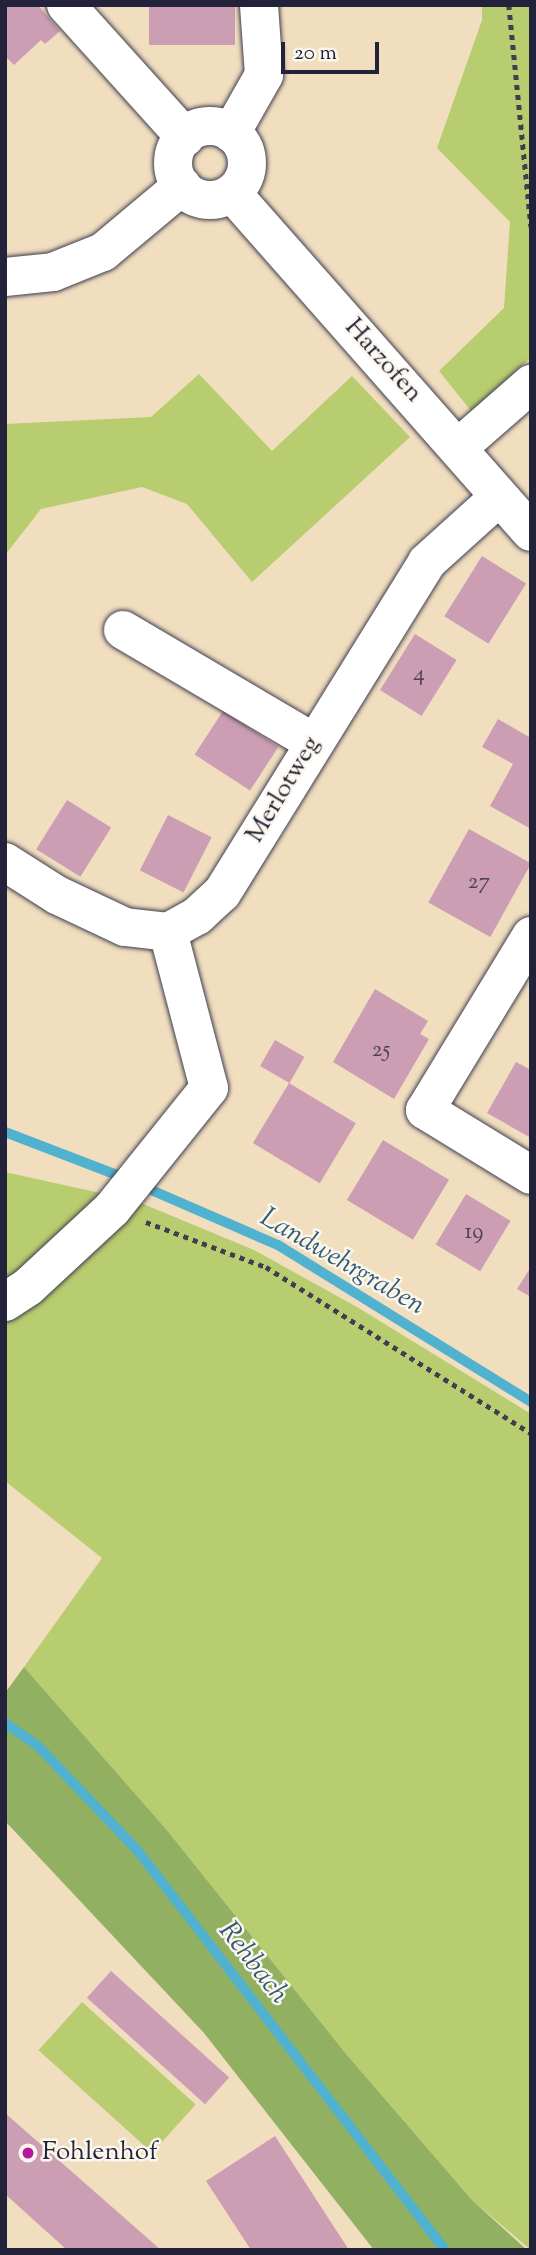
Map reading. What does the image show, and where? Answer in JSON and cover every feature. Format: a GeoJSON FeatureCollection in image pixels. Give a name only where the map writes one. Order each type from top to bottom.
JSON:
{"type":"FeatureCollection","features":[{"type":"Feature","properties":{"kind":"street"},"geometry":{"type":"LineString","coordinates":[[66,5],[185,137]]}},
{"type":"Feature","properties":{"kind":"street"},"geometry":{"type":"LineString","coordinates":[[231,132],[264,75],[259,5]]}},
{"type":"Feature","properties":{"kind":"street"},"geometry":{"type":"LineString","coordinates":[[207,126],[231,132],[247,156],[247,170],[232,193],[201,199],[182,186],[174,167],[185,137],[207,126]]}},
{"type":"Feature","properties":{"kind":"street"},"geometry":{"type":"LineString","coordinates":[[5,277],[53,272],[103,252],[182,186]]}},
{"type":"Feature","properties":{"kind":"street","name":"Harzofen"},"geometry":{"type":"LineString","coordinates":[[232,193],[459,447],[531,532]]}},
{"type":"Feature","properties":{"kind":"street"},"geometry":{"type":"LineString","coordinates":[[459,447],[531,384]]}},
{"type":"Feature","properties":{"kind":"street","name":"Merlotweg"},"geometry":{"type":"LineString","coordinates":[[168,932],[197,916],[222,893],[313,742],[427,562],[499,497]]}},
{"type":"Feature","properties":{"kind":"street"},"geometry":{"type":"LineString","coordinates":[[123,630],[313,742]]}},
{"type":"Feature","properties":{"kind":"street"},"geometry":{"type":"LineString","coordinates":[[5,862],[57,895],[125,927],[168,932],[209,1088],[127,1192],[28,1287],[5,1302]]}},
{"type":"Feature","properties":{"kind":"street"},"geometry":{"type":"LineString","coordinates":[[531,936],[425,1110],[531,1175]]}},
{"type":"Feature","properties":{"kind":"path"},"geometry":{"type":"LineString","coordinates":[[509,5],[531,228]]}},
{"type":"Feature","properties":{"kind":"path"},"geometry":{"type":"LineString","coordinates":[[127,1192],[266,1268],[531,1433]]}},
{"type":"Feature","properties":{"kind":"green space"},"geometry":{"type":"Polygon","coordinates":[[[482,5],[529,5],[531,357],[472,412],[439,371],[504,308],[510,222],[437,148],[482,20],[482,5]]]}},
{"type":"Feature","properties":{"kind":"green space"},"geometry":{"type":"Polygon","coordinates":[[[199,374],[272,451],[352,376],[410,437],[252,582],[187,504],[142,487],[41,509],[5,555],[5,424],[151,417],[199,374]]]}},
{"type":"Feature","properties":{"kind":"green space"},"geometry":{"type":"Polygon","coordinates":[[[5,1172],[136,1201],[254,1250],[357,1307],[531,1414],[531,2250],[472,2200],[347,2055],[166,1829],[24,1667],[102,1558],[5,1481],[5,1172]]]}},
{"type":"Feature","properties":{"kind":"green space"},"geometry":{"type":"Polygon","coordinates":[[[24,1667],[166,1829],[347,2055],[472,2200],[527,2250],[374,2250],[204,2033],[5,1821],[5,1693],[24,1667]]]}},
{"type":"Feature","properties":{"kind":"green space"},"geometry":{"type":"Polygon","coordinates":[[[82,2002],[196,2104],[152,2153],[39,2050],[82,2002]]]}},
{"type":"Feature","properties":{"kind":"building"},"geometry":{"type":"Polygon","coordinates":[[[5,5],[38,5],[60,31],[45,44],[41,40],[14,65],[5,56],[5,5]]]}},
{"type":"Feature","properties":{"kind":"building"},"geometry":{"type":"Polygon","coordinates":[[[149,5],[235,5],[235,45],[149,45],[149,5]]]}},
{"type":"Feature","properties":{"kind":"building"},"geometry":{"type":"Polygon","coordinates":[[[482,556],[526,584],[488,644],[444,616],[482,556]]]}},
{"type":"Feature","properties":{"kind":"building"},"geometry":{"type":"Polygon","coordinates":[[[415,634],[457,660],[422,716],[380,690],[415,634]]]}},
{"type":"Feature","properties":{"kind":"building"},"geometry":{"type":"Polygon","coordinates":[[[223,711],[278,747],[250,791],[195,755],[223,711]]]}},
{"type":"Feature","properties":{"kind":"building"},"geometry":{"type":"Polygon","coordinates":[[[498,719],[531,738],[531,829],[490,806],[513,764],[482,747],[498,719]]]}},
{"type":"Feature","properties":{"kind":"building"},"geometry":{"type":"Polygon","coordinates":[[[67,800],[111,828],[80,877],[36,849],[67,800]]]}},
{"type":"Feature","properties":{"kind":"building"},"geometry":{"type":"Polygon","coordinates":[[[168,815],[212,837],[184,892],[140,870],[168,815]]]}},
{"type":"Feature","properties":{"kind":"building"},"geometry":{"type":"Polygon","coordinates":[[[469,829],[531,863],[490,937],[428,902],[469,829]]]}},
{"type":"Feature","properties":{"kind":"building"},"geometry":{"type":"Polygon","coordinates":[[[375,989],[428,1021],[420,1034],[429,1039],[394,1099],[333,1062],[375,989]]]}},
{"type":"Feature","properties":{"kind":"building"},"geometry":{"type":"Polygon","coordinates":[[[275,1040],[304,1057],[289,1083],[260,1066],[275,1040]]]}},
{"type":"Feature","properties":{"kind":"building"},"geometry":{"type":"Polygon","coordinates":[[[516,1062],[531,1070],[531,1138],[487,1113],[516,1062]]]}},
{"type":"Feature","properties":{"kind":"building"},"geometry":{"type":"Polygon","coordinates":[[[289,1083],[356,1123],[320,1183],[253,1143],[289,1083]]]}},
{"type":"Feature","properties":{"kind":"building"},"geometry":{"type":"Polygon","coordinates":[[[383,1140],[449,1180],[413,1240],[347,1200],[383,1140]]]}},
{"type":"Feature","properties":{"kind":"building"},"geometry":{"type":"Polygon","coordinates":[[[466,1194],[511,1221],[480,1271],[436,1245],[466,1194]]]}},
{"type":"Feature","properties":{"kind":"building"},"geometry":{"type":"Polygon","coordinates":[[[531,1267],[531,1297],[517,1289],[531,1267]]]}},
{"type":"Feature","properties":{"kind":"building"},"geometry":{"type":"Polygon","coordinates":[[[111,1971],[229,2077],[205,2104],[87,1998],[111,1971]]]}},
{"type":"Feature","properties":{"kind":"building","name":"Fohlenhof"},"geometry":{"type":"Polygon","coordinates":[[[5,2113],[161,2250],[67,2250],[5,2194],[5,2113]]]}},
{"type":"Feature","properties":{"kind":"building"},"geometry":{"type":"Polygon","coordinates":[[[275,2136],[349,2250],[251,2250],[206,2181],[275,2136]]]}},
{"type":"Feature","properties":{"kind":"waterway","name":"Landwehrgraben"},"geometry":{"type":"LineString","coordinates":[[5,1132],[125,1178]]}},
{"type":"Feature","properties":{"kind":"waterway","name":"Landwehrgraben"},"geometry":{"type":"LineString","coordinates":[[142,1186],[278,1245],[531,1402]]}},
{"type":"Feature","properties":{"kind":"waterway","name":"Rehbach"},"geometry":{"type":"LineString","coordinates":[[5,1723],[38,1746],[138,1851],[445,2250]]}},
{"type":"Feature","properties":{"kind":"place","name":"Fohlenhof"},"geometry":{"type":"Point","coordinates":[28,2153]}}]}
